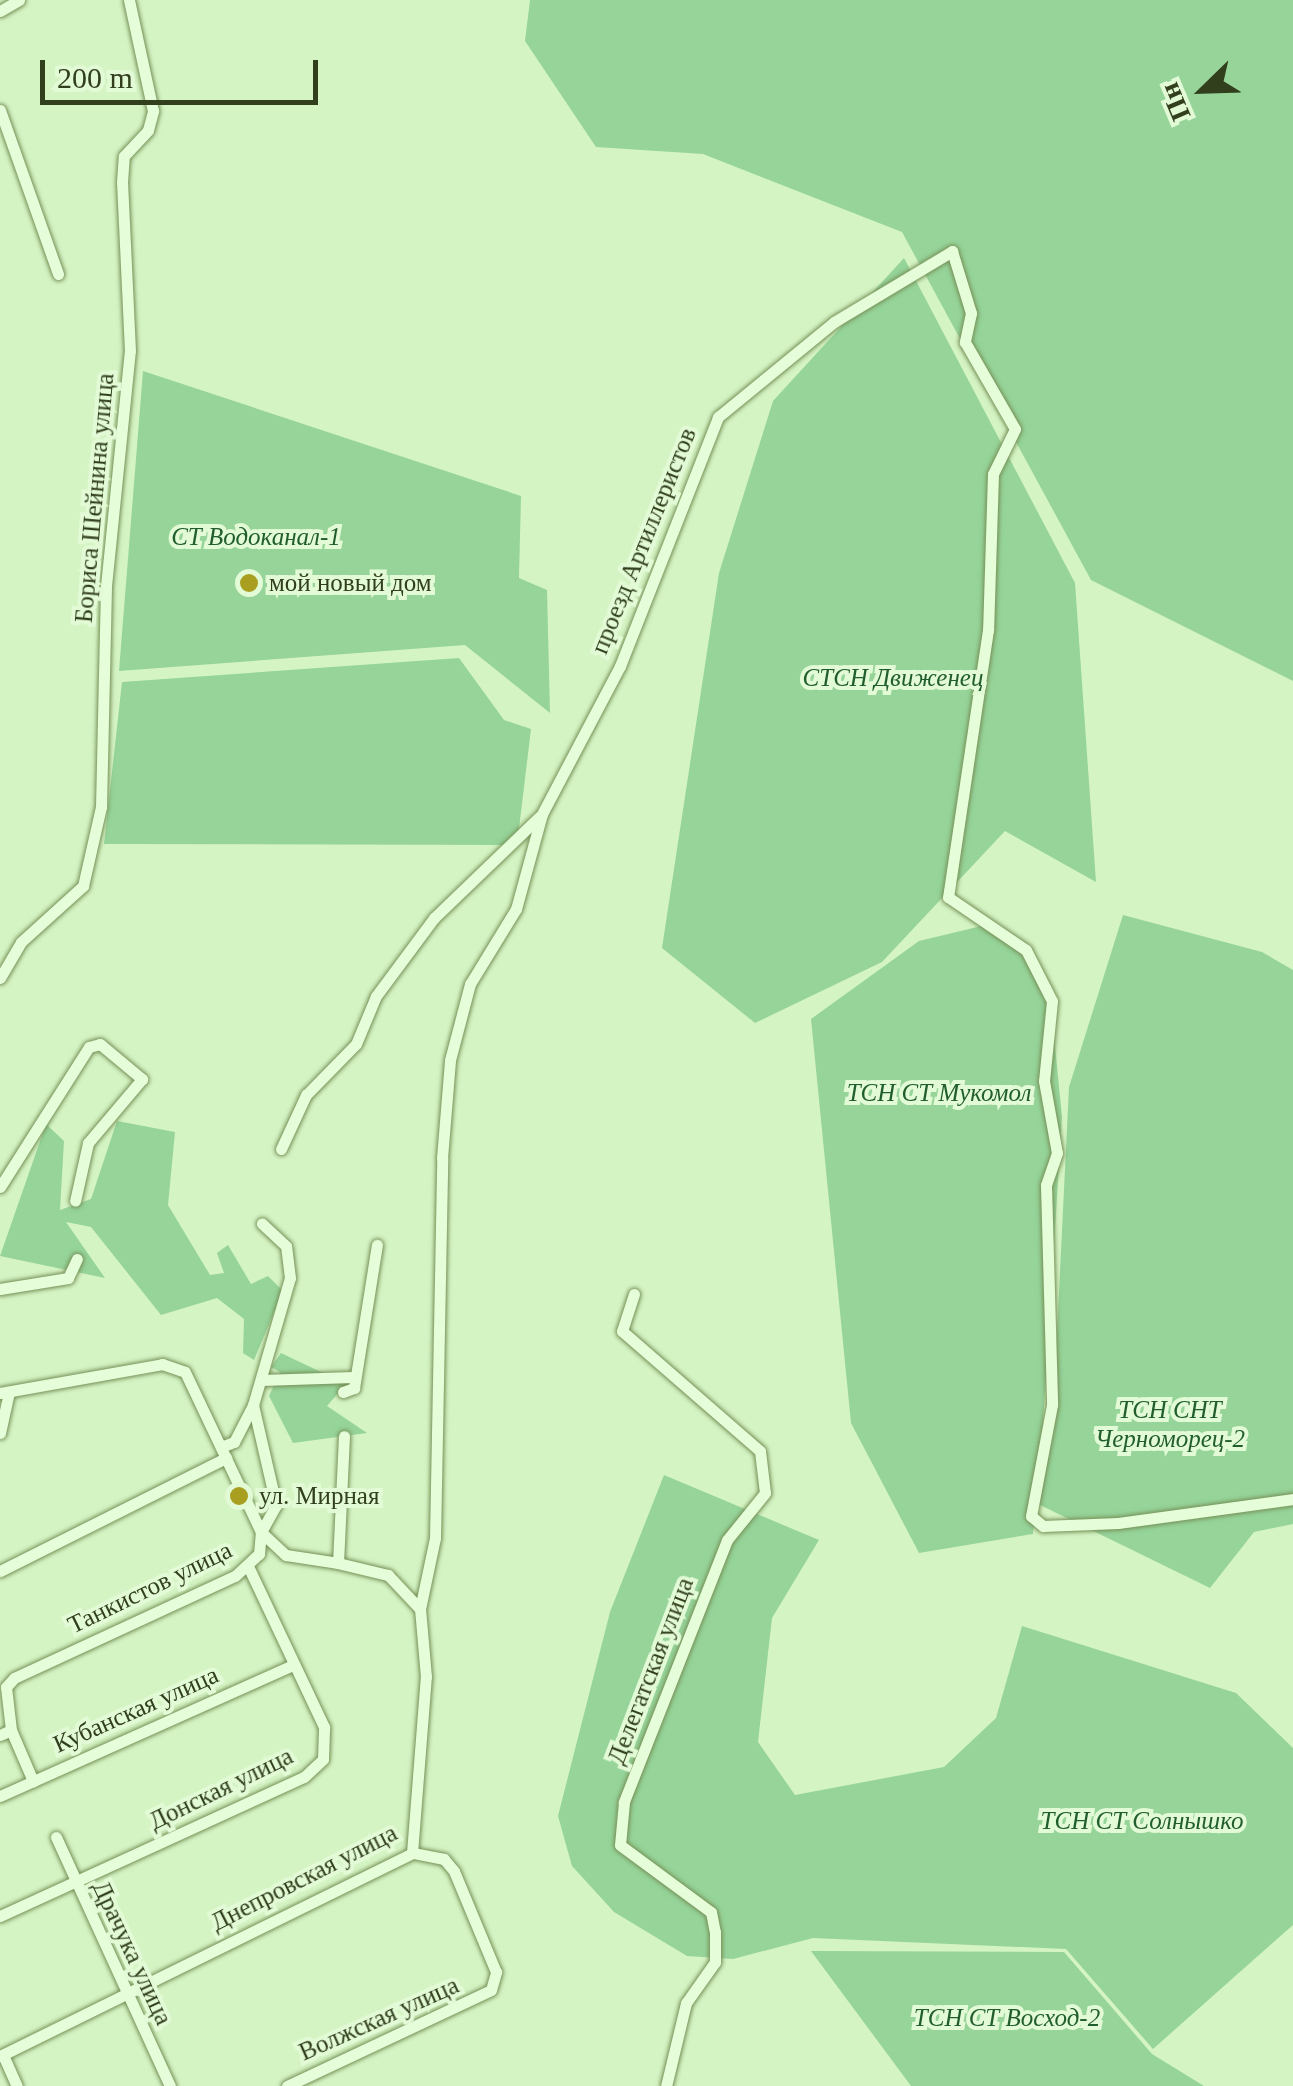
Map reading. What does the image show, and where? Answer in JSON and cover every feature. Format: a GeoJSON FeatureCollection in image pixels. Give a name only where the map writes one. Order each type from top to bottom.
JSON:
{"type":"FeatureCollection","features":[{"type":"Feature","properties":{"kind":"street"},"geometry":{"type":"LineString","coordinates":[[0,10],[19,0]]}},
{"type":"Feature","properties":{"kind":"street","name":"Бориса Шейнина улица"},"geometry":{"type":"LineString","coordinates":[[0,978],[21,942],[83,886],[101,808],[106,586],[130,351],[122,182],[124,156],[148,130],[154,110],[129,0]]}},
{"type":"Feature","properties":{"kind":"street"},"geometry":{"type":"LineString","coordinates":[[0,110],[58,274]]}},
{"type":"Feature","properties":{"kind":"street","name":"проезд Артиллеристов"},"geometry":{"type":"LineString","coordinates":[[446,1258],[442,1158],[450,1060],[470,984],[516,909],[542,814],[620,666],[718,417],[834,322],[952,251],[970,313],[965,342],[1015,429],[992,474],[988,630],[948,897],[1026,950],[1052,1002],[1044,1081],[1057,1153],[1046,1184],[1052,1405],[1031,1516],[1044,1526],[1118,1523],[1293,1499]]}},
{"type":"Feature","properties":{"kind":"street"},"geometry":{"type":"LineString","coordinates":[[281,1149],[306,1095],[356,1044],[376,996],[434,918],[542,814]]}},
{"type":"Feature","properties":{"kind":"street"},"geometry":{"type":"LineString","coordinates":[[0,1187],[89,1046],[100,1044],[142,1079],[88,1143],[74,1200]]}},
{"type":"Feature","properties":{"kind":"street"},"geometry":{"type":"LineString","coordinates":[[0,1571],[223,1452],[234,1442],[262,1380],[290,1278],[286,1246],[262,1224]]}},
{"type":"Feature","properties":{"kind":"street"},"geometry":{"type":"LineString","coordinates":[[344,1392],[354,1388],[378,1245]]}},
{"type":"Feature","properties":{"kind":"street","name":"Днепровская улица"},"geometry":{"type":"LineString","coordinates":[[1,2055],[122,1990],[412,1852],[426,1678],[420,1609],[434,1538],[446,1258]]}},
{"type":"Feature","properties":{"kind":"street"},"geometry":{"type":"LineString","coordinates":[[0,1289],[68,1278],[77,1259]]}},
{"type":"Feature","properties":{"kind":"street","name":"Делегатская улица"},"geometry":{"type":"LineString","coordinates":[[634,1294],[622,1330],[760,1451],[765,1493],[726,1540],[624,1802],[620,1845],[711,1912],[716,1932],[715,1962],[686,2003],[666,2086]]}},
{"type":"Feature","properties":{"kind":"street"},"geometry":{"type":"LineString","coordinates":[[0,1433],[4,1393],[162,1364],[193,1383],[261,1532]]}},
{"type":"Feature","properties":{"kind":"street"},"geometry":{"type":"LineString","coordinates":[[262,1380],[353,1377]]}},
{"type":"Feature","properties":{"kind":"street"},"geometry":{"type":"LineString","coordinates":[[253,1405],[276,1506],[261,1532]]}},
{"type":"Feature","properties":{"kind":"street"},"geometry":{"type":"LineString","coordinates":[[344,1436],[338,1563],[388,1575],[420,1609]]}},
{"type":"Feature","properties":{"kind":"street","name":"Танкистов улица"},"geometry":{"type":"LineString","coordinates":[[5,1733],[6,1687],[14,1678],[249,1568],[261,1532],[286,1555],[338,1563]]}},
{"type":"Feature","properties":{"kind":"street","name":"Донская улица"},"geometry":{"type":"LineString","coordinates":[[0,1916],[304,1777],[324,1760],[324,1726],[291,1666],[249,1568]]}},
{"type":"Feature","properties":{"kind":"street","name":"Кубанская улица"},"geometry":{"type":"LineString","coordinates":[[0,1796],[291,1666]]}},
{"type":"Feature","properties":{"kind":"street"},"geometry":{"type":"LineString","coordinates":[[5,1733],[34,1781]]}},
{"type":"Feature","properties":{"kind":"street","name":"Драчука улица"},"geometry":{"type":"LineString","coordinates":[[56,1837],[122,1990],[170,2086]]}},
{"type":"Feature","properties":{"kind":"street","name":"Волжская улица"},"geometry":{"type":"LineString","coordinates":[[287,2086],[491,1990],[496,1972],[454,1871],[444,1859],[412,1852]]}},
{"type":"Feature","properties":{"kind":"street"},"geometry":{"type":"LineString","coordinates":[[1,2055],[17,2086]]}},
{"type":"Feature","properties":{"kind":"green space"},"geometry":{"type":"Polygon","coordinates":[[[530,0],[1293,0],[1293,681],[1091,580],[902,232],[703,154],[596,147],[525,41],[530,0]]]}},
{"type":"Feature","properties":{"kind":"green space","name":"СТСН Движенец"},"geometry":{"type":"Polygon","coordinates":[[[904,258],[1075,583],[1096,882],[1005,831],[882,962],[755,1023],[662,948],[719,573],[773,401],[904,258]]]}},
{"type":"Feature","properties":{"kind":"green space","name":"СТ Водоканал-1"},"geometry":{"type":"Polygon","coordinates":[[[143,371],[521,496],[519,578],[547,590],[550,713],[465,645],[119,671],[143,371]]]}},
{"type":"Feature","properties":{"kind":"green space"},"geometry":{"type":"Polygon","coordinates":[[[459,658],[504,720],[531,729],[517,845],[104,844],[122,682],[459,658]]]}},
{"type":"Feature","properties":{"kind":"green space"},"geometry":{"type":"Polygon","coordinates":[[[1123,915],[1262,952],[1293,970],[1293,1524],[1254,1532],[1210,1588],[1036,1503],[1033,1534],[919,1553],[851,1423],[811,1019],[919,941],[994,923],[1049,985],[1062,1117],[1040,1472],[1057,1333],[1069,1087],[1123,915]]]}},
{"type":"Feature","properties":{"kind":"green space"},"geometry":{"type":"Polygon","coordinates":[[[117,1121],[175,1132],[168,1205],[210,1275],[224,1273],[217,1253],[228,1245],[251,1284],[268,1276],[283,1291],[254,1360],[243,1353],[244,1319],[217,1298],[161,1315],[91,1227],[66,1222],[105,1278],[0,1256],[46,1124],[64,1141],[60,1210],[91,1199],[117,1121]]]}},
{"type":"Feature","properties":{"kind":"green space"},"geometry":{"type":"Polygon","coordinates":[[[281,1353],[346,1384],[327,1406],[367,1433],[293,1443],[269,1396],[280,1372],[271,1367],[281,1353]]]}},
{"type":"Feature","properties":{"kind":"green space","name":"ТСН СТ Солнышко"},"geometry":{"type":"Polygon","coordinates":[[[664,1475],[819,1540],[772,1618],[758,1742],[795,1795],[944,1767],[996,1718],[1022,1626],[1236,1693],[1293,1748],[1293,1925],[1153,2049],[1066,1949],[813,1938],[733,1959],[687,1956],[614,1912],[572,1866],[558,1816],[610,1612],[664,1475]]]}},
{"type":"Feature","properties":{"kind":"green space","name":"ТСН СТ Восход-2"},"geometry":{"type":"Polygon","coordinates":[[[811,1951],[1064,1952],[1152,2054],[1204,2086],[911,2086],[811,1951]]]}},
{"type":"Feature","properties":{"kind":"place","name":"мой новый дом"},"geometry":{"type":"Point","coordinates":[249,583]}},
{"type":"Feature","properties":{"kind":"place","name":"ул. Мирная"},"geometry":{"type":"Point","coordinates":[239,1496]}},
{"type":"Feature","properties":{"kind":"park label","name":"ТСН СТ Мукомол"},"geometry":{"type":"Point","coordinates":[939,1093]}},
{"type":"Feature","properties":{"kind":"park label","name":"ТСН СНТ Черноморец-2"},"geometry":{"type":"Point","coordinates":[1170,1426]}}]}
